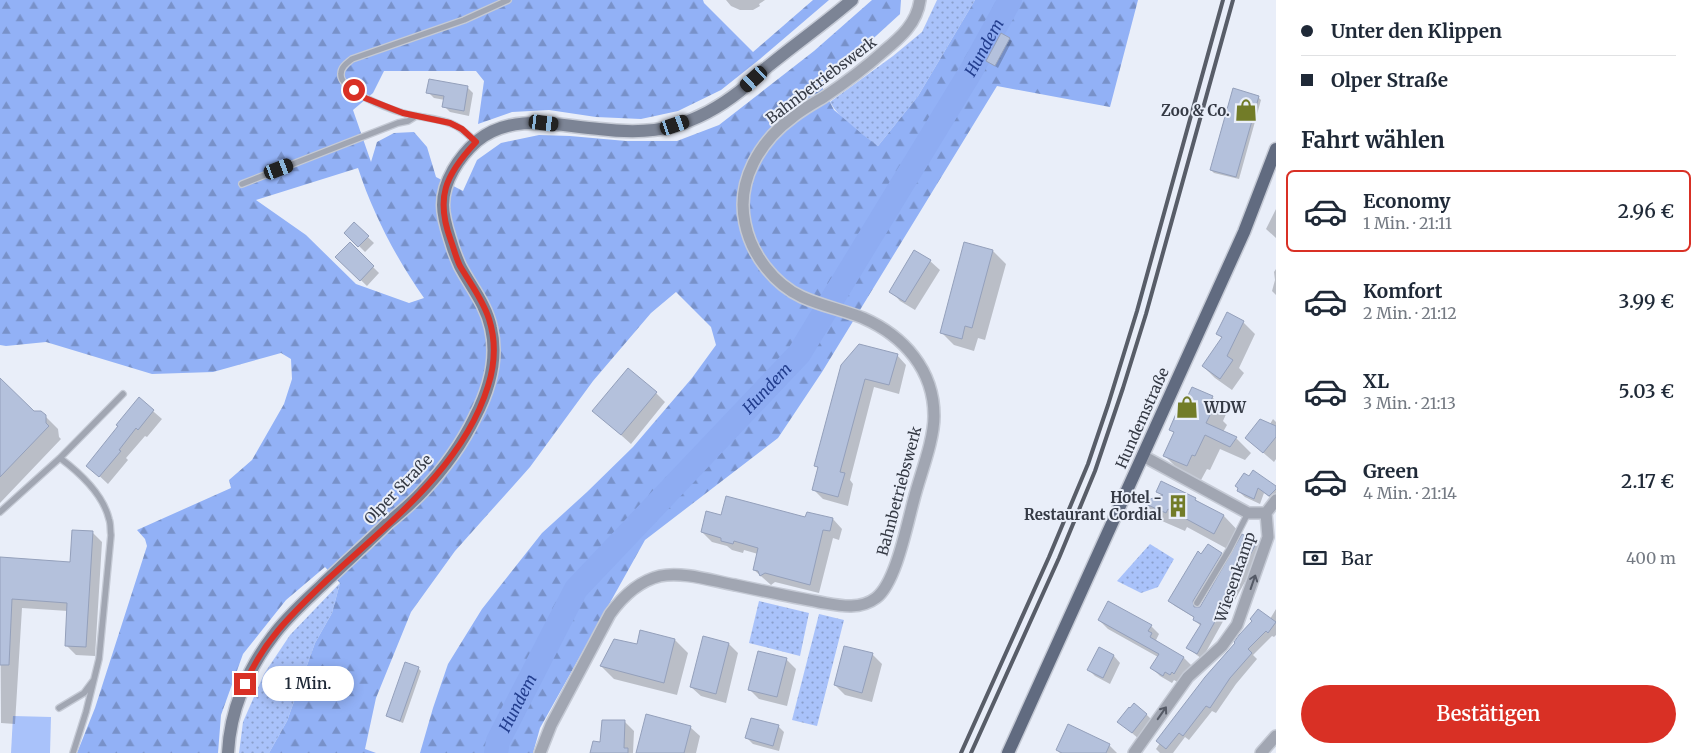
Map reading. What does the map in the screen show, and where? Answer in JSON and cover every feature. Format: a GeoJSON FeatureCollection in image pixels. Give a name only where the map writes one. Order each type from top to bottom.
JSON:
{"type":"FeatureCollection","features":[{"type":"Feature","properties":{"kind":"main road","name":"Olper Straße"},"geometry":{"type":"LineString","coordinates":[[228,753],[238,699],[251,670],[273,636],[303,604],[423,492],[458,446],[480,407],[488,385],[494,347],[492,330],[484,305],[459,264],[446,228],[443,207],[448,182],[454,168],[476,142],[498,128],[521,123],[544,123],[627,131],[662,129],[689,121],[715,108],[741,90],[852,0]]}},
{"type":"Feature","properties":{"kind":"main road","name":"Hundemstraße"},"geometry":{"type":"LineString","coordinates":[[1008,753],[1247,225],[1276,149]]}},
{"type":"Feature","properties":{"kind":"street","name":"Bahnbetriebswerk"},"geometry":{"type":"LineString","coordinates":[[540,753],[551,725],[610,614],[626,595],[647,580],[670,574],[693,577],[851,607],[875,599],[885,589],[890,580],[903,541],[934,419],[933,399],[929,383],[907,346],[889,331],[863,318],[802,297],[765,268],[754,249],[745,223],[743,199],[748,172],[759,152],[772,136],[791,118],[862,70],[901,37],[917,15],[920,0]]}},
{"type":"Feature","properties":{"kind":"street","name":"Wiesenkamp"},"geometry":{"type":"LineString","coordinates":[[1134,753],[1188,677],[1222,646],[1238,626],[1268,537],[1266,513],[1248,513],[1143,456]]}},
{"type":"Feature","properties":{"kind":"street"},"geometry":{"type":"LineString","coordinates":[[1266,513],[1276,500]]}},
{"type":"Feature","properties":{"kind":"street"},"geometry":{"type":"LineString","coordinates":[[1261,753],[1276,736]]}},
{"type":"Feature","properties":{"kind":"lane"},"geometry":{"type":"LineString","coordinates":[[476,142],[462,129],[450,123],[403,113],[365,98],[343,83],[340,74],[344,66],[352,59],[464,20],[508,0]]}},
{"type":"Feature","properties":{"kind":"lane"},"geometry":{"type":"LineString","coordinates":[[242,184],[398,123],[408,121],[416,116]]}},
{"type":"Feature","properties":{"kind":"lane"},"geometry":{"type":"LineString","coordinates":[[0,512],[60,458],[122,394]]}},
{"type":"Feature","properties":{"kind":"lane"},"geometry":{"type":"LineString","coordinates":[[60,458],[79,472],[101,500],[109,519],[111,535],[100,651],[86,712],[73,753]]}},
{"type":"Feature","properties":{"kind":"lane"},"geometry":{"type":"LineString","coordinates":[[1197,603],[1248,513]]}},
{"type":"Feature","properties":{"kind":"lane"},"geometry":{"type":"LineString","coordinates":[[59,708],[84,693],[95,677]]}},
{"type":"Feature","properties":{"kind":"shaded area"},"geometry":{"type":"Polygon","coordinates":[[[937,0],[975,0],[918,96],[878,146],[845,121],[830,102],[893,56],[922,32],[937,0]]]}},
{"type":"Feature","properties":{"kind":"shaded area"},"geometry":{"type":"Polygon","coordinates":[[[1150,544],[1174,559],[1158,587],[1141,593],[1117,581],[1150,544]]]}},
{"type":"Feature","properties":{"kind":"shaded area"},"geometry":{"type":"Polygon","coordinates":[[[340,583],[332,613],[315,643],[287,721],[269,753],[239,753],[243,722],[264,674],[290,635],[340,583]]]}},
{"type":"Feature","properties":{"kind":"shaded area"},"geometry":{"type":"Polygon","coordinates":[[[759,601],[809,613],[800,656],[749,643],[759,601]]]}},
{"type":"Feature","properties":{"kind":"shaded area"},"geometry":{"type":"Polygon","coordinates":[[[819,614],[844,620],[817,726],[792,720],[819,614]]]}},
{"type":"Feature","properties":{"kind":"shaded area"},"geometry":{"type":"Polygon","coordinates":[[[13,716],[51,717],[50,753],[11,753],[13,716]]]}},
{"type":"Feature","properties":{"kind":"green space"},"geometry":{"type":"Polygon","coordinates":[[[0,0],[703,0],[753,52],[813,0],[829,0],[721,90],[678,111],[641,119],[596,117],[549,110],[512,112],[478,124],[484,81],[476,71],[384,71],[373,93],[353,110],[371,162],[377,142],[394,133],[414,132],[427,147],[436,177],[463,191],[477,160],[501,143],[539,135],[626,141],[677,141],[719,125],[814,51],[872,0],[901,0],[900,14],[853,57],[820,83],[834,110],[878,146],[918,96],[975,0],[1138,0],[1110,107],[997,86],[822,372],[778,438],[645,540],[540,728],[533,753],[420,753],[448,664],[482,609],[542,533],[633,447],[692,378],[716,345],[711,327],[676,292],[651,313],[593,381],[530,467],[455,551],[411,612],[376,698],[365,749],[376,753],[269,753],[287,721],[315,643],[332,613],[340,583],[325,567],[286,600],[243,654],[221,715],[218,753],[77,753],[95,708],[147,546],[145,539],[137,530],[231,488],[229,480],[252,460],[284,404],[292,379],[291,359],[281,353],[213,372],[152,374],[46,342],[0,345],[0,0]],[[358,168],[256,200],[306,235],[356,284],[409,303],[424,298],[386,235],[358,168]]]}},
{"type":"Feature","properties":{"kind":"building"},"geometry":{"type":"Polygon","coordinates":[[[1001,33],[1010,38],[995,66],[986,61],[1001,33]]]}},
{"type":"Feature","properties":{"kind":"building"},"geometry":{"type":"Polygon","coordinates":[[[429,79],[468,86],[464,111],[442,107],[444,96],[426,93],[429,79]]]}},
{"type":"Feature","properties":{"kind":"building"},"geometry":{"type":"Polygon","coordinates":[[[1233,88],[1259,96],[1236,177],[1210,170],[1233,88]]]}},
{"type":"Feature","properties":{"kind":"building"},"geometry":{"type":"Polygon","coordinates":[[[354,222],[369,236],[358,247],[344,233],[354,222]]]}},
{"type":"Feature","properties":{"kind":"building"},"geometry":{"type":"Polygon","coordinates":[[[350,242],[374,266],[360,281],[335,257],[350,242]]]}},
{"type":"Feature","properties":{"kind":"building"},"geometry":{"type":"Polygon","coordinates":[[[964,242],[993,250],[972,328],[965,326],[962,339],[940,333],[964,242]]]}},
{"type":"Feature","properties":{"kind":"building"},"geometry":{"type":"Polygon","coordinates":[[[914,250],[931,260],[905,302],[889,292],[914,250]]]}},
{"type":"Feature","properties":{"kind":"building"},"geometry":{"type":"Polygon","coordinates":[[[1227,312],[1244,321],[1227,356],[1233,360],[1220,379],[1202,366],[1222,337],[1216,334],[1227,312]]]}},
{"type":"Feature","properties":{"kind":"building"},"geometry":{"type":"Polygon","coordinates":[[[859,344],[898,354],[889,385],[865,379],[840,472],[845,473],[838,497],[812,490],[818,467],[814,466],[841,365],[859,344]]]}},
{"type":"Feature","properties":{"kind":"building"},"geometry":{"type":"Polygon","coordinates":[[[628,368],[657,392],[621,435],[592,411],[628,368]]]}},
{"type":"Feature","properties":{"kind":"building"},"geometry":{"type":"Polygon","coordinates":[[[0,378],[34,411],[41,411],[46,415],[46,423],[49,426],[0,477],[0,378]]]}},
{"type":"Feature","properties":{"kind":"building"},"geometry":{"type":"Polygon","coordinates":[[[1192,387],[1213,396],[1208,406],[1213,409],[1206,423],[1237,437],[1230,447],[1205,435],[1195,456],[1192,455],[1187,466],[1163,456],[1174,432],[1169,430],[1178,409],[1181,410],[1192,387]]]}},
{"type":"Feature","properties":{"kind":"building"},"geometry":{"type":"Polygon","coordinates":[[[139,397],[154,410],[138,430],[136,428],[119,450],[121,451],[99,477],[86,466],[139,397]]]}},
{"type":"Feature","properties":{"kind":"building"},"geometry":{"type":"Polygon","coordinates":[[[1260,419],[1276,426],[1276,437],[1263,453],[1245,438],[1260,419]]]}},
{"type":"Feature","properties":{"kind":"building"},"geometry":{"type":"Polygon","coordinates":[[[1253,470],[1276,486],[1276,489],[1269,496],[1258,488],[1254,499],[1237,491],[1238,488],[1235,486],[1244,473],[1249,476],[1253,470]]]}},
{"type":"Feature","properties":{"kind":"building","name":"Hotel - Restaurant Cordial"},"geometry":{"type":"Polygon","coordinates":[[[1161,481],[1196,498],[1195,500],[1224,515],[1214,534],[1168,509],[1166,513],[1141,502],[1163,495],[1156,492],[1161,481]]]}},
{"type":"Feature","properties":{"kind":"building"},"geometry":{"type":"Polygon","coordinates":[[[726,496],[805,517],[807,512],[833,518],[830,531],[823,530],[810,585],[765,573],[760,576],[758,571],[753,570],[758,548],[734,541],[733,544],[721,541],[721,538],[701,532],[706,511],[721,515],[726,496]]]}},
{"type":"Feature","properties":{"kind":"building"},"geometry":{"type":"Polygon","coordinates":[[[72,530],[93,531],[86,647],[65,646],[67,603],[12,599],[9,665],[0,665],[0,557],[70,562],[72,530]]]}},
{"type":"Feature","properties":{"kind":"building"},"geometry":{"type":"Polygon","coordinates":[[[1242,534],[1257,542],[1224,608],[1197,654],[1186,648],[1201,624],[1193,620],[1194,617],[1168,601],[1198,551],[1201,554],[1208,544],[1222,553],[1193,601],[1194,607],[1200,607],[1242,534]]]}},
{"type":"Feature","properties":{"kind":"building"},"geometry":{"type":"Polygon","coordinates":[[[1108,601],[1152,625],[1148,631],[1152,633],[1150,637],[1184,657],[1174,674],[1172,672],[1170,675],[1165,672],[1163,676],[1150,668],[1159,654],[1098,620],[1108,601]]]}},
{"type":"Feature","properties":{"kind":"building"},"geometry":{"type":"Polygon","coordinates":[[[1258,609],[1276,622],[1268,633],[1266,631],[1248,649],[1252,653],[1230,678],[1210,708],[1206,706],[1183,736],[1179,733],[1166,749],[1156,741],[1205,677],[1252,621],[1250,619],[1258,609]]]}},
{"type":"Feature","properties":{"kind":"building"},"geometry":{"type":"Polygon","coordinates":[[[640,630],[675,639],[664,683],[600,666],[614,639],[637,644],[640,630]]]}},
{"type":"Feature","properties":{"kind":"building"},"geometry":{"type":"Polygon","coordinates":[[[703,636],[729,643],[716,694],[690,687],[703,636]]]}},
{"type":"Feature","properties":{"kind":"building"},"geometry":{"type":"Polygon","coordinates":[[[844,646],[873,653],[862,693],[834,685],[844,646]]]}},
{"type":"Feature","properties":{"kind":"building"},"geometry":{"type":"Polygon","coordinates":[[[1099,647],[1114,655],[1103,678],[1087,670],[1099,647]]]}},
{"type":"Feature","properties":{"kind":"building"},"geometry":{"type":"Polygon","coordinates":[[[758,651],[787,658],[777,697],[748,690],[758,651]]]}},
{"type":"Feature","properties":{"kind":"building"},"geometry":{"type":"Polygon","coordinates":[[[405,662],[419,667],[400,721],[386,716],[405,662]]]}},
{"type":"Feature","properties":{"kind":"building"},"geometry":{"type":"Polygon","coordinates":[[[1134,703],[1147,714],[1132,733],[1117,722],[1134,703]]]}},
{"type":"Feature","properties":{"kind":"building"},"geometry":{"type":"Polygon","coordinates":[[[646,714],[691,726],[684,753],[636,753],[646,714]]]}},
{"type":"Feature","properties":{"kind":"building"},"geometry":{"type":"Polygon","coordinates":[[[751,718],[779,725],[773,746],[745,738],[751,718]]]}},
{"type":"Feature","properties":{"kind":"building"},"geometry":{"type":"Polygon","coordinates":[[[602,720],[625,720],[624,748],[628,748],[628,753],[590,753],[593,741],[600,742],[602,720]]]}},
{"type":"Feature","properties":{"kind":"building"},"geometry":{"type":"Polygon","coordinates":[[[1068,724],[1110,744],[1106,753],[1062,753],[1056,750],[1068,724]]]}},
{"type":"Feature","properties":{"kind":"waterway","name":"Hundem"},"geometry":{"type":"LineString","coordinates":[[496,753],[498,741],[576,589],[799,354],[971,71],[1010,0]]}},
{"type":"Feature","properties":{"kind":"railway"},"geometry":{"type":"LineString","coordinates":[[961,753],[1049,557],[1088,464],[1137,311],[1223,0]]}},
{"type":"Feature","properties":{"kind":"railway"},"geometry":{"type":"LineString","coordinates":[[971,753],[1059,558],[1095,471],[1146,314],[1233,0]]}},
{"type":"Feature","properties":{"kind":"place","name":"Zoo & Co."},"geometry":{"type":"Point","coordinates":[1246,110]}},
{"type":"Feature","properties":{"kind":"place","name":"WDW"},"geometry":{"type":"Point","coordinates":[1187,407]}},
{"type":"Feature","properties":{"kind":"place","name":"Hotel - Restaurant Cordial"},"geometry":{"type":"Point","coordinates":[1178,506]}},
{"type":"Feature","properties":{"kind":"route"},"geometry":{"type":"LineString","coordinates":[[245,684],[251,670],[273,636],[303,604],[423,492],[446,463],[470,428],[480,407],[492,366],[494,347],[488,317],[484,305],[459,264],[446,228],[443,207],[444,195],[454,168],[476,142],[462,129],[450,123],[403,113],[365,98],[354,90]]}}]}
